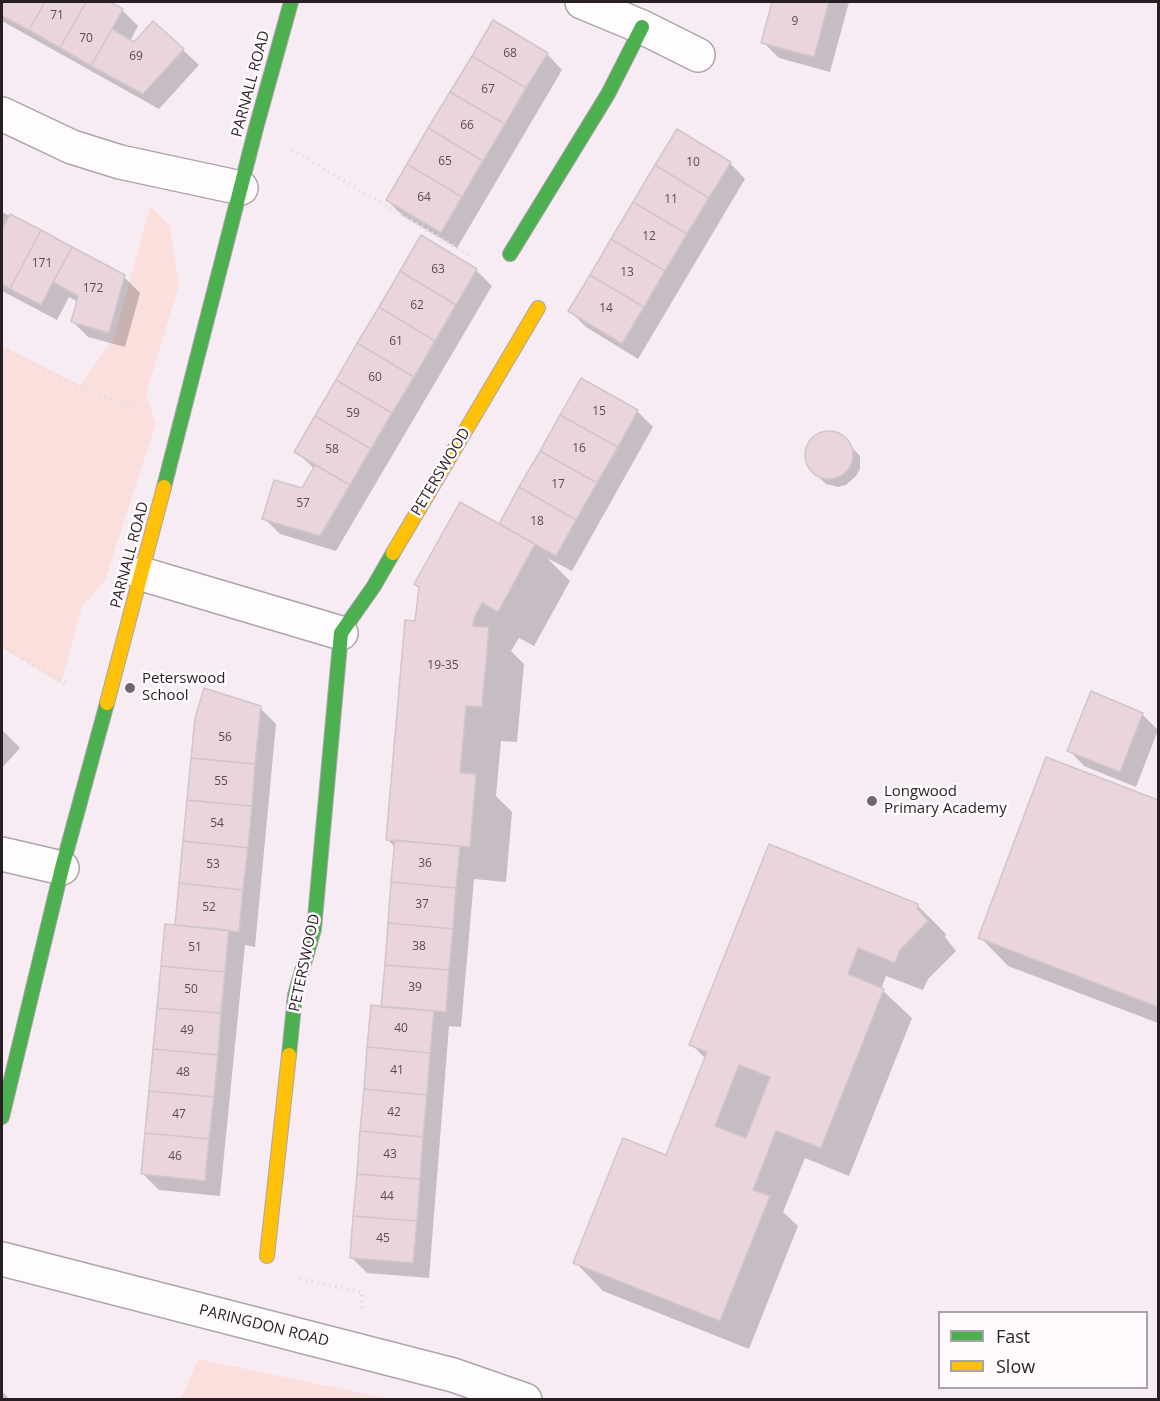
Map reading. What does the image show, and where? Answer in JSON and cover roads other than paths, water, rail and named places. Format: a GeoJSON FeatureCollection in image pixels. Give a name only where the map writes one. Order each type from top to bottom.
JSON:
{"type":"FeatureCollection","features":[{"type":"Feature","properties":{"kind":"street","name":"PARNALL ROAD"},"geometry":{"type":"LineString","coordinates":[[2,1117],[62,868],[142,574],[256,128],[291,2]]}},
{"type":"Feature","properties":{"kind":"street"},"geometry":{"type":"LineString","coordinates":[[582,2],[642,27],[698,55]]}},
{"type":"Feature","properties":{"kind":"street"},"geometry":{"type":"LineString","coordinates":[[510,254],[608,94],[642,27]]}},
{"type":"Feature","properties":{"kind":"street"},"geometry":{"type":"LineString","coordinates":[[2,114],[72,147],[120,162],[241,188]]}},
{"type":"Feature","properties":{"kind":"street","name":"PETERSWOOD"},"geometry":{"type":"LineString","coordinates":[[267,1256],[295,995],[314,929],[341,633],[374,586],[538,308]]}},
{"type":"Feature","properties":{"kind":"street"},"geometry":{"type":"LineString","coordinates":[[142,574],[341,633]]}},
{"type":"Feature","properties":{"kind":"street"},"geometry":{"type":"LineString","coordinates":[[2,854],[62,868]]}},
{"type":"Feature","properties":{"kind":"street","name":"PARINGDON ROAD"},"geometry":{"type":"LineString","coordinates":[[2,1259],[453,1375],[525,1400]]}},
{"type":"Feature","properties":{"kind":"place","name":"Peterswood School"},"geometry":{"type":"Point","coordinates":[130,688]}},
{"type":"Feature","properties":{"kind":"place","name":"Longwood Primary Academy"},"geometry":{"type":"Point","coordinates":[872,801]}}]}
